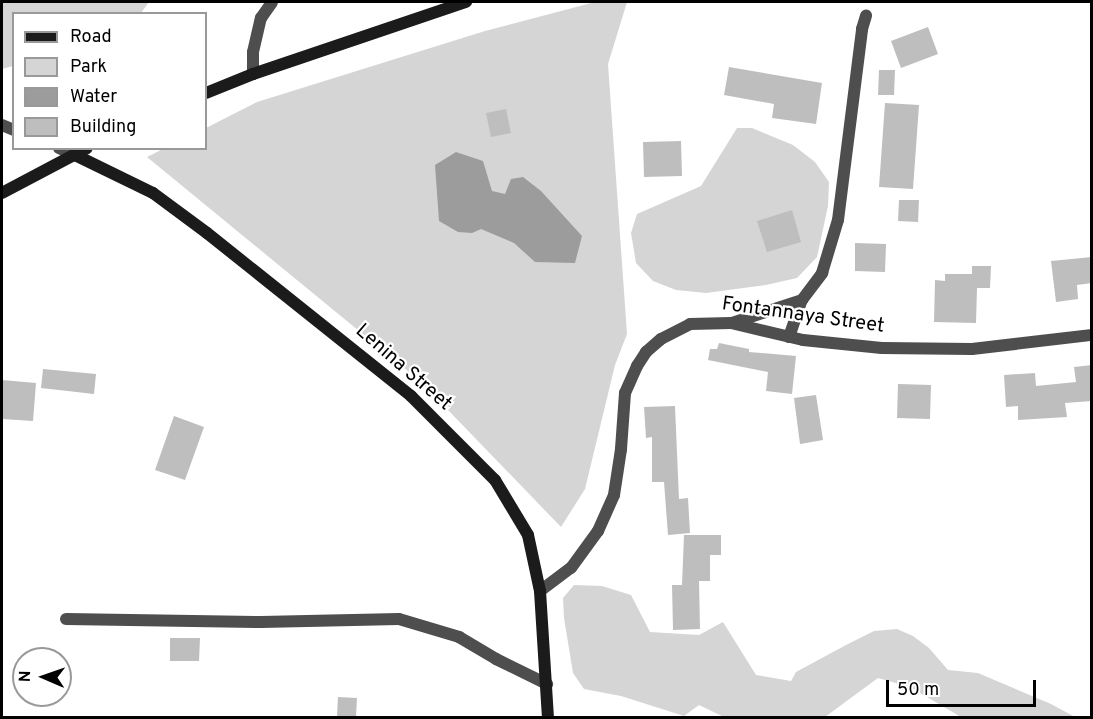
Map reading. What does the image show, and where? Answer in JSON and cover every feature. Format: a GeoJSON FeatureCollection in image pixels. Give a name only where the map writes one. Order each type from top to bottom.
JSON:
{"type":"FeatureCollection","features":[{"type":"Feature","properties":{"kind":"street"},"geometry":{"type":"LineString","coordinates":[[253,74],[253,52],[261,18],[272,2]]}},
{"type":"Feature","properties":{"kind":"street"},"geometry":{"type":"LineString","coordinates":[[207,93],[253,74],[466,2]]}},
{"type":"Feature","properties":{"kind":"street"},"geometry":{"type":"LineString","coordinates":[[789,337],[802,300],[822,273],[838,220],[862,29],[866,16]]}},
{"type":"Feature","properties":{"kind":"street"},"geometry":{"type":"LineString","coordinates":[[64,150],[75,155]]}},
{"type":"Feature","properties":{"kind":"street"},"geometry":{"type":"LineString","coordinates":[[2,193],[84,150]]}},
{"type":"Feature","properties":{"kind":"street","name":"Lenina Street"},"geometry":{"type":"LineString","coordinates":[[75,155],[153,193],[207,233],[411,396],[495,480],[528,535],[540,591],[548,717]]}},
{"type":"Feature","properties":{"kind":"street"},"geometry":{"type":"LineString","coordinates":[[731,323],[802,300]]}},
{"type":"Feature","properties":{"kind":"street","name":"Fontannaya Street"},"geometry":{"type":"LineString","coordinates":[[540,591],[571,568],[598,531],[614,495],[621,449],[625,393],[646,352],[661,339],[690,324],[731,323],[789,337],[882,348],[972,349],[1092,335]]}},
{"type":"Feature","properties":{"kind":"street"},"geometry":{"type":"LineString","coordinates":[[66,619],[261,622],[399,619],[459,637],[496,659],[547,684]]}},
{"type":"Feature","properties":{"kind":"green space"},"geometry":{"type":"Polygon","coordinates":[[[2,2],[149,2],[142,12],[12,12],[12,66],[2,69],[2,2]]]}},
{"type":"Feature","properties":{"kind":"green space"},"geometry":{"type":"Polygon","coordinates":[[[595,2],[627,2],[608,64],[627,334],[615,365],[585,489],[561,527],[420,381],[147,157],[161,150],[207,150],[207,127],[257,102],[485,31],[595,2]]]}},
{"type":"Feature","properties":{"kind":"green space"},"geometry":{"type":"Polygon","coordinates":[[[737,128],[752,128],[793,145],[815,162],[829,182],[828,206],[817,257],[797,278],[766,285],[706,293],[676,290],[653,281],[636,263],[631,233],[637,214],[701,186],[737,128]]]}},
{"type":"Feature","properties":{"kind":"green space"},"geometry":{"type":"Polygon","coordinates":[[[574,585],[602,586],[631,595],[650,632],[699,635],[723,622],[756,675],[791,681],[796,672],[874,631],[897,629],[913,636],[929,648],[948,670],[978,673],[1051,704],[1075,717],[961,717],[910,687],[878,678],[825,717],[724,717],[699,705],[684,716],[621,696],[584,689],[573,673],[564,618],[563,598],[574,585]]]}},
{"type":"Feature","properties":{"kind":"water"},"geometry":{"type":"Polygon","coordinates":[[[456,152],[483,161],[492,191],[505,194],[511,179],[523,177],[541,191],[582,236],[575,263],[535,262],[514,243],[481,229],[472,233],[458,232],[439,221],[435,165],[456,152]]]}},
{"type":"Feature","properties":{"kind":"building"},"geometry":{"type":"Polygon","coordinates":[[[928,27],[938,54],[901,68],[891,41],[928,27]]]}},
{"type":"Feature","properties":{"kind":"building"},"geometry":{"type":"Polygon","coordinates":[[[729,67],[822,83],[816,124],[772,118],[774,104],[724,95],[729,67]]]}},
{"type":"Feature","properties":{"kind":"building"},"geometry":{"type":"Polygon","coordinates":[[[879,70],[895,70],[894,95],[878,95],[879,70]]]}},
{"type":"Feature","properties":{"kind":"building"},"geometry":{"type":"Polygon","coordinates":[[[885,103],[919,105],[913,189],[879,187],[885,103]]]}},
{"type":"Feature","properties":{"kind":"building"},"geometry":{"type":"Polygon","coordinates":[[[506,109],[511,133],[491,137],[486,113],[506,109]]]}},
{"type":"Feature","properties":{"kind":"building"},"geometry":{"type":"Polygon","coordinates":[[[681,141],[682,176],[644,177],[643,142],[681,141]]]}},
{"type":"Feature","properties":{"kind":"building"},"geometry":{"type":"Polygon","coordinates":[[[899,200],[919,200],[918,222],[898,221],[899,200]]]}},
{"type":"Feature","properties":{"kind":"building"},"geometry":{"type":"Polygon","coordinates":[[[792,210],[801,242],[767,252],[757,221],[792,210]]]}},
{"type":"Feature","properties":{"kind":"building"},"geometry":{"type":"Polygon","coordinates":[[[855,243],[886,244],[885,272],[855,271],[855,243]]]}},
{"type":"Feature","properties":{"kind":"building"},"geometry":{"type":"Polygon","coordinates":[[[1092,257],[1092,283],[1077,285],[1078,299],[1056,302],[1051,261],[1092,257]]]}},
{"type":"Feature","properties":{"kind":"building"},"geometry":{"type":"Polygon","coordinates":[[[972,266],[991,266],[990,288],[977,288],[976,323],[934,322],[935,280],[945,281],[945,274],[972,274],[972,266]]]}},
{"type":"Feature","properties":{"kind":"building"},"geometry":{"type":"Polygon","coordinates":[[[719,343],[749,349],[749,352],[796,356],[792,394],[766,391],[768,372],[708,360],[710,349],[717,349],[719,343]]]}},
{"type":"Feature","properties":{"kind":"building"},"geometry":{"type":"Polygon","coordinates":[[[1092,365],[1092,401],[1065,403],[1067,417],[1018,420],[1018,406],[1006,407],[1004,375],[1035,373],[1036,386],[1076,382],[1074,367],[1092,365]]]}},
{"type":"Feature","properties":{"kind":"building"},"geometry":{"type":"Polygon","coordinates":[[[43,369],[96,374],[94,394],[41,388],[43,369]]]}},
{"type":"Feature","properties":{"kind":"building"},"geometry":{"type":"Polygon","coordinates":[[[2,380],[36,383],[33,421],[2,419],[2,380]]]}},
{"type":"Feature","properties":{"kind":"building"},"geometry":{"type":"Polygon","coordinates":[[[898,384],[931,385],[930,419],[897,418],[898,384]]]}},
{"type":"Feature","properties":{"kind":"building"},"geometry":{"type":"Polygon","coordinates":[[[816,395],[823,440],[800,444],[794,398],[816,395]]]}},
{"type":"Feature","properties":{"kind":"building"},"geometry":{"type":"Polygon","coordinates":[[[675,406],[679,499],[688,498],[690,533],[668,535],[664,482],[652,482],[652,437],[646,438],[644,407],[675,406]]]}},
{"type":"Feature","properties":{"kind":"building"},"geometry":{"type":"Polygon","coordinates":[[[174,416],[204,427],[185,480],[155,470],[174,416]]]}},
{"type":"Feature","properties":{"kind":"building"},"geometry":{"type":"Polygon","coordinates":[[[684,535],[721,535],[721,555],[710,555],[710,581],[699,581],[700,629],[673,630],[672,585],[682,585],[684,535]]]}},
{"type":"Feature","properties":{"kind":"building"},"geometry":{"type":"Polygon","coordinates":[[[170,638],[200,638],[199,661],[170,661],[170,638]]]}},
{"type":"Feature","properties":{"kind":"building"},"geometry":{"type":"Polygon","coordinates":[[[338,697],[357,698],[356,717],[337,717],[338,697]]]}}]}
